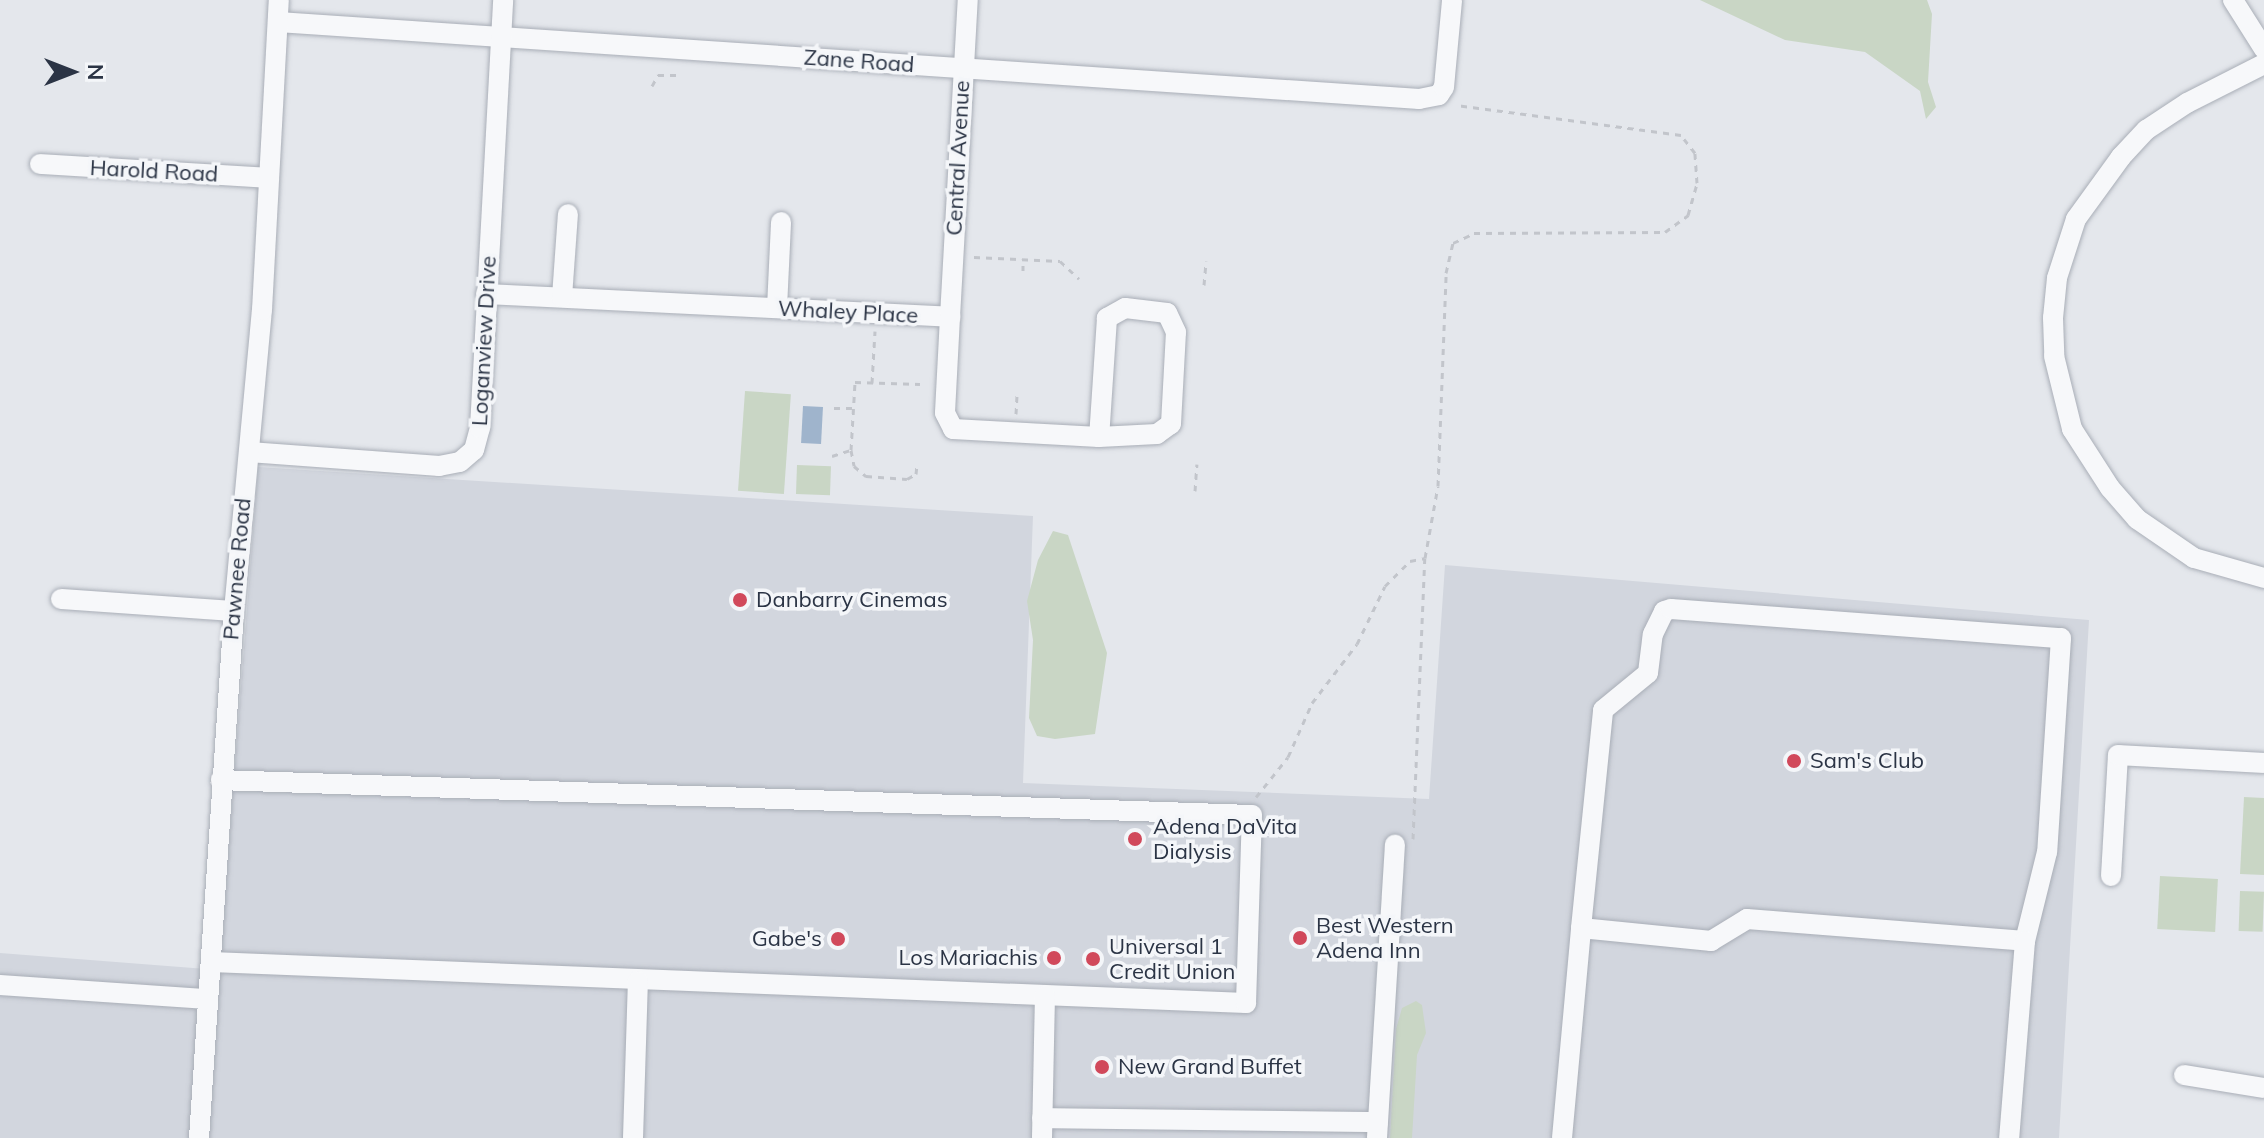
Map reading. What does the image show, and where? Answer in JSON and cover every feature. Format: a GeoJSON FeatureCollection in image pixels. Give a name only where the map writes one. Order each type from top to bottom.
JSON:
{"type":"FeatureCollection","features":[{"type":"Feature","properties":{"kind":"street","name":"Pawnee Road"},"geometry":{"type":"LineString","coordinates":[[199,1138],[221,780],[249,452],[279,0]]}},
{"type":"Feature","properties":{"kind":"street","name":"Loganview Drive"},"geometry":{"type":"LineString","coordinates":[[249,452],[439,466],[468,457],[479,439],[503,0]]}},
{"type":"Feature","properties":{"kind":"street","name":"Central Avenue"},"geometry":{"type":"LineString","coordinates":[[950,317],[968,0]]}},
{"type":"Feature","properties":{"kind":"street"},"geometry":{"type":"LineString","coordinates":[[1439,95],[1447,75],[1452,0]]}},
{"type":"Feature","properties":{"kind":"street"},"geometry":{"type":"LineString","coordinates":[[2233,0],[2264,49]]}},
{"type":"Feature","properties":{"kind":"street","name":"Zane Road"},"geometry":{"type":"LineString","coordinates":[[278,22],[1396,99],[1439,95]]}},
{"type":"Feature","properties":{"kind":"street"},"geometry":{"type":"LineString","coordinates":[[2264,64],[2187,103],[2146,130],[2121,157],[2076,219],[2057,278],[2053,318],[2054,356],[2072,429],[2110,488],[2137,519],[2194,558],[2264,578]]}},
{"type":"Feature","properties":{"kind":"street","name":"Harold Road"},"geometry":{"type":"LineString","coordinates":[[40,164],[269,178]]}},
{"type":"Feature","properties":{"kind":"street"},"geometry":{"type":"LineString","coordinates":[[562,297],[568,214]]}},
{"type":"Feature","properties":{"kind":"street"},"geometry":{"type":"LineString","coordinates":[[777,308],[781,222]]}},
{"type":"Feature","properties":{"kind":"street","name":"Whaley Place"},"geometry":{"type":"LineString","coordinates":[[486,294],[950,317],[945,413],[953,429],[1099,437],[1157,434],[1171,424],[1176,332],[1167,313],[1125,308],[1107,318],[1099,437]]}},
{"type":"Feature","properties":{"kind":"street"},"geometry":{"type":"LineString","coordinates":[[61,599],[234,611]]}},
{"type":"Feature","properties":{"kind":"street"},"geometry":{"type":"LineString","coordinates":[[1562,1138],[1603,710],[1648,673],[1653,634],[1664,611],[1671,609],[2061,638],[2047,852],[2025,941],[2009,1138]]}},
{"type":"Feature","properties":{"kind":"street"},"geometry":{"type":"LineString","coordinates":[[2111,876],[2118,755],[2264,763]]}},
{"type":"Feature","properties":{"kind":"street"},"geometry":{"type":"LineString","coordinates":[[211,962],[1246,1003],[1252,815],[221,780]]}},
{"type":"Feature","properties":{"kind":"street"},"geometry":{"type":"LineString","coordinates":[[1045,996],[1042,1128],[1378,1130],[1403,848]]}},
{"type":"Feature","properties":{"kind":"street"},"geometry":{"type":"LineString","coordinates":[[1581,928],[1711,941],[1747,919],[2025,941]]}},
{"type":"Feature","properties":{"kind":"street"},"geometry":{"type":"LineString","coordinates":[[633,1138],[638,981]]}},
{"type":"Feature","properties":{"kind":"street"},"geometry":{"type":"LineString","coordinates":[[0,985],[208,999]]}},
{"type":"Feature","properties":{"kind":"street"},"geometry":{"type":"LineString","coordinates":[[2184,1075],[2264,1088]]}},
{"type":"Feature","properties":{"kind":"path"},"geometry":{"type":"LineString","coordinates":[[652,86],[658,75],[678,75]]}},
{"type":"Feature","properties":{"kind":"path"},"geometry":{"type":"LineString","coordinates":[[1403,848],[1425,558],[1438,486],[1446,273],[1453,243],[1489,233],[1665,232],[1688,215],[1697,183],[1695,153],[1681,135],[1467,110],[1439,95]]}},
{"type":"Feature","properties":{"kind":"path"},"geometry":{"type":"LineString","coordinates":[[953,256],[1060,261],[1079,279]]}},
{"type":"Feature","properties":{"kind":"path"},"geometry":{"type":"LineString","coordinates":[[1023,259],[1023,271]]}},
{"type":"Feature","properties":{"kind":"path"},"geometry":{"type":"LineString","coordinates":[[1204,285],[1206,261]]}},
{"type":"Feature","properties":{"kind":"path"},"geometry":{"type":"LineString","coordinates":[[872,383],[875,323]]}},
{"type":"Feature","properties":{"kind":"path"},"geometry":{"type":"LineString","coordinates":[[917,465],[916,474],[907,479],[866,476],[854,466],[851,450],[855,382],[920,384]]}},
{"type":"Feature","properties":{"kind":"path"},"geometry":{"type":"LineString","coordinates":[[834,408],[854,408]]}},
{"type":"Feature","properties":{"kind":"path"},"geometry":{"type":"LineString","coordinates":[[832,456],[851,450]]}},
{"type":"Feature","properties":{"kind":"path"},"geometry":{"type":"LineString","coordinates":[[1195,491],[1197,464]]}},
{"type":"Feature","properties":{"kind":"path"},"geometry":{"type":"LineString","coordinates":[[1252,815],[1257,794],[1288,757],[1312,703],[1357,644],[1385,586],[1410,561],[1425,558]]}},
{"type":"Feature","properties":{"kind":"shaded area"},"geometry":{"type":"Polygon","coordinates":[[[258,467],[1033,516],[1023,783],[1429,799],[1445,565],[2089,620],[2059,1138],[0,1138],[0,953],[219,970],[258,467]]]}},
{"type":"Feature","properties":{"kind":"green space"},"geometry":{"type":"Polygon","coordinates":[[[1700,0],[1927,0],[1932,14],[1928,82],[1936,107],[1926,119],[1920,91],[1865,52],[1785,40],[1700,0]]]}},
{"type":"Feature","properties":{"kind":"green space"},"geometry":{"type":"Polygon","coordinates":[[[745,391],[791,394],[784,494],[738,491],[745,391]]]}},
{"type":"Feature","properties":{"kind":"green space"},"geometry":{"type":"Polygon","coordinates":[[[797,465],[831,466],[830,495],[796,494],[797,465]]]}},
{"type":"Feature","properties":{"kind":"green space"},"geometry":{"type":"Polygon","coordinates":[[[1053,531],[1068,535],[1107,653],[1095,734],[1055,739],[1037,736],[1029,718],[1033,640],[1027,601],[1038,560],[1053,531]]]}},
{"type":"Feature","properties":{"kind":"green space"},"geometry":{"type":"Polygon","coordinates":[[[2244,797],[2264,798],[2264,875],[2240,874],[2244,797]]]}},
{"type":"Feature","properties":{"kind":"green space"},"geometry":{"type":"Polygon","coordinates":[[[2160,876],[2218,879],[2215,932],[2157,929],[2160,876]]]}},
{"type":"Feature","properties":{"kind":"green space"},"geometry":{"type":"Polygon","coordinates":[[[2240,891],[2264,892],[2263,932],[2239,931],[2240,891]]]}},
{"type":"Feature","properties":{"kind":"green space"},"geometry":{"type":"Polygon","coordinates":[[[1416,1001],[1422,1005],[1426,1033],[1417,1055],[1412,1138],[1390,1138],[1396,1029],[1402,1008],[1416,1001]]]}},
{"type":"Feature","properties":{"kind":"water"},"geometry":{"type":"Polygon","coordinates":[[[803,406],[823,407],[821,444],[801,443],[803,406]]]}},
{"type":"Feature","properties":{"kind":"place","name":"Danbarry Cinemas"},"geometry":{"type":"Point","coordinates":[740,600]}},
{"type":"Feature","properties":{"kind":"place","name":"Sam's Club"},"geometry":{"type":"Point","coordinates":[1794,761]}},
{"type":"Feature","properties":{"kind":"place","name":"Adena DaVita Dialysis"},"geometry":{"type":"Point","coordinates":[1135,839]}},
{"type":"Feature","properties":{"kind":"place","name":"Best Western Adena Inn"},"geometry":{"type":"Point","coordinates":[1300,938]}},
{"type":"Feature","properties":{"kind":"place","name":"Gabe's"},"geometry":{"type":"Point","coordinates":[838,939]}},
{"type":"Feature","properties":{"kind":"place","name":"Los Mariachis"},"geometry":{"type":"Point","coordinates":[1054,958]}},
{"type":"Feature","properties":{"kind":"place","name":"Universal 1 Credit Union"},"geometry":{"type":"Point","coordinates":[1093,959]}},
{"type":"Feature","properties":{"kind":"place","name":"New Grand Buffet"},"geometry":{"type":"Point","coordinates":[1102,1067]}}]}
